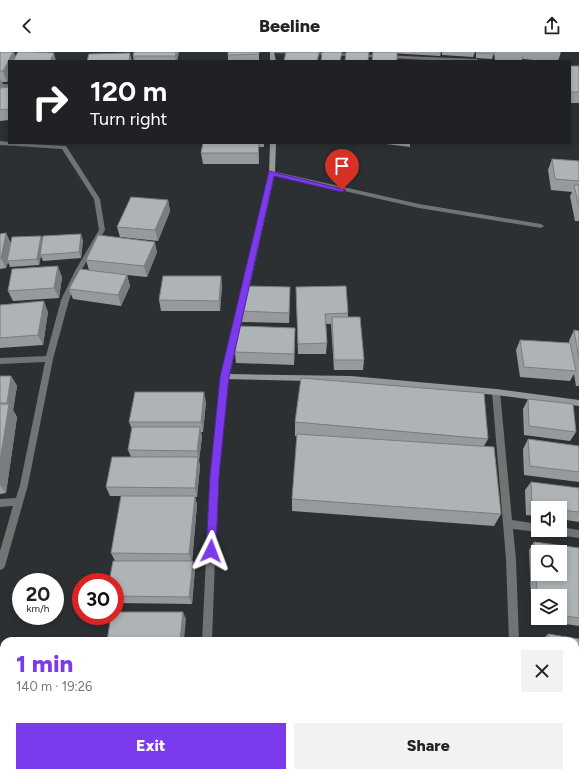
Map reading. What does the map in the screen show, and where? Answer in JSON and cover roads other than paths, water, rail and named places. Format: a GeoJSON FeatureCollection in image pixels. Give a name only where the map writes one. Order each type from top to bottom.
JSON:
{"type":"FeatureCollection","features":[{"type":"Feature","properties":{"kind":"street"},"geometry":{"type":"LineString","coordinates":[[272,52],[454,60]]}},
{"type":"Feature","properties":{"kind":"street"},"geometry":{"type":"LineString","coordinates":[[0,566],[19,502],[49,359],[66,300],[78,270],[102,230],[97,200],[64,147],[16,144]]}},
{"type":"Feature","properties":{"kind":"street"},"geometry":{"type":"LineString","coordinates":[[207,637],[214,476],[225,377],[272,173],[273,144]]}},
{"type":"Feature","properties":{"kind":"street"},"geometry":{"type":"LineString","coordinates":[[272,173],[419,206],[541,226]]}},
{"type":"Feature","properties":{"kind":"street"},"geometry":{"type":"LineString","coordinates":[[0,361],[49,359]]}},
{"type":"Feature","properties":{"kind":"street"},"geometry":{"type":"LineString","coordinates":[[225,377],[351,379],[496,392],[579,403]]}},
{"type":"Feature","properties":{"kind":"street"},"geometry":{"type":"LineString","coordinates":[[496,392],[508,524],[514,637]]}},
{"type":"Feature","properties":{"kind":"street"},"geometry":{"type":"LineString","coordinates":[[0,503],[19,502]]}},
{"type":"Feature","properties":{"kind":"street"},"geometry":{"type":"LineString","coordinates":[[508,524],[531,527]]}},
{"type":"Feature","properties":{"kind":"street"},"geometry":{"type":"LineString","coordinates":[[567,532],[579,534]]}}]}
